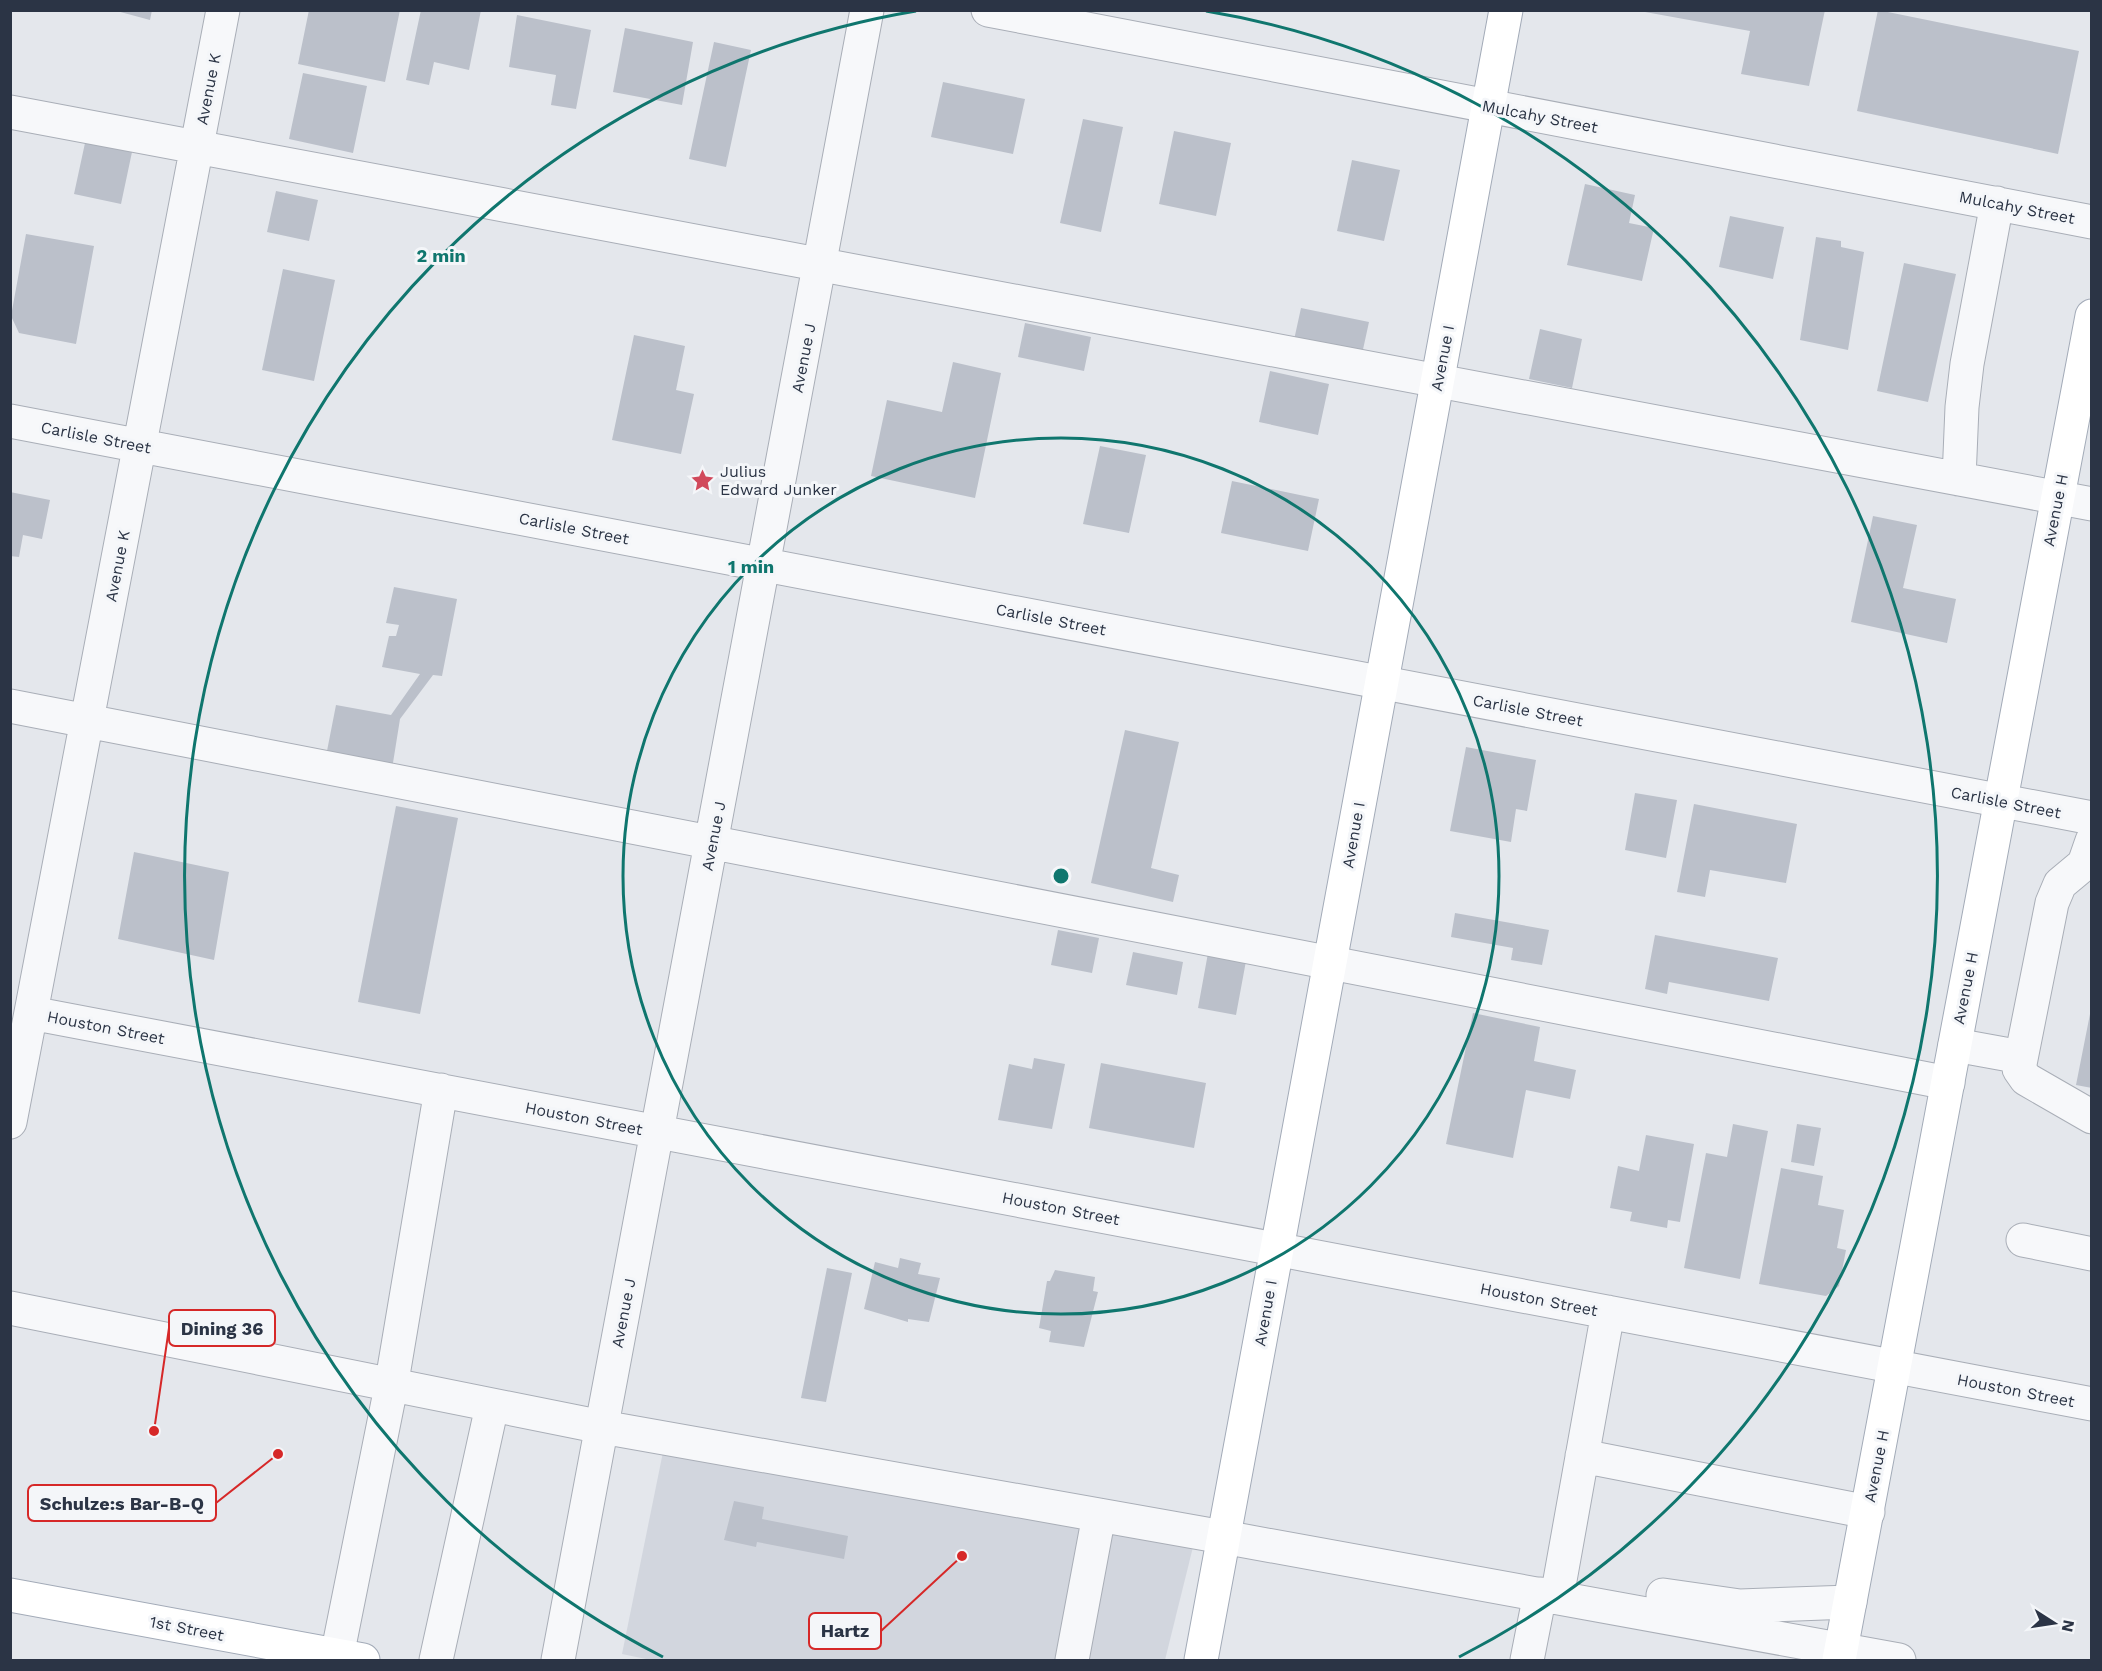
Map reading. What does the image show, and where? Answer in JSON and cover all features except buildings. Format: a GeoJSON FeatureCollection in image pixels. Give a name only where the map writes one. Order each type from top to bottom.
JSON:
{"type":"FeatureCollection","features":[{"type":"Feature","properties":{"kind":"main road","name":"Avenue I"},"geometry":{"type":"LineString","coordinates":[[1201,1660],[1506,10]]}},
{"type":"Feature","properties":{"kind":"main road","name":"Avenue H"},"geometry":{"type":"LineString","coordinates":[[1841,1655],[2057,498],[2087,363],[2091,316]]}},
{"type":"Feature","properties":{"kind":"main road","name":"1st Street"},"geometry":{"type":"LineString","coordinates":[[10,1595],[350,1658]]}},
{"type":"Feature","properties":{"kind":"street","name":"Avenue K"},"geometry":{"type":"LineString","coordinates":[[10,1122],[223,10]]}},
{"type":"Feature","properties":{"kind":"street","name":"Avenue J"},"geometry":{"type":"LineString","coordinates":[[558,1660],[867,10]]}},
{"type":"Feature","properties":{"kind":"street","name":"Mulcahy Street"},"geometry":{"type":"LineString","coordinates":[[988,10],[2091,222]]}},
{"type":"Feature","properties":{"kind":"street"},"geometry":{"type":"LineString","coordinates":[[10,112],[2091,504]]}},
{"type":"Feature","properties":{"kind":"street"},"geometry":{"type":"LineString","coordinates":[[1959,479],[1962,407],[1967,364],[1997,204]]}},
{"type":"Feature","properties":{"kind":"street","name":"Carlisle Street"},"geometry":{"type":"LineString","coordinates":[[10,421],[2091,818]]}},
{"type":"Feature","properties":{"kind":"street"},"geometry":{"type":"LineString","coordinates":[[10,706],[1948,1083]]}},
{"type":"Feature","properties":{"kind":"street"},"geometry":{"type":"LineString","coordinates":[[2091,841],[2084,864],[2060,884],[2052,903],[2019,1069],[2026,1079],[2091,1117]]}},
{"type":"Feature","properties":{"kind":"street","name":"Houston Street"},"geometry":{"type":"LineString","coordinates":[[31,1013],[2091,1404]]}},
{"type":"Feature","properties":{"kind":"street"},"geometry":{"type":"LineString","coordinates":[[1954,1045],[2021,1057]]}},
{"type":"Feature","properties":{"kind":"street"},"geometry":{"type":"LineString","coordinates":[[350,1658],[391,1387],[441,1090]]}},
{"type":"Feature","properties":{"kind":"street"},"geometry":{"type":"LineString","coordinates":[[2023,1240],[2091,1254]]}},
{"type":"Feature","properties":{"kind":"street"},"geometry":{"type":"LineString","coordinates":[[10,1308],[391,1387],[602,1427],[1223,1537],[1552,1590],[1841,1655],[1899,1660]]}},
{"type":"Feature","properties":{"kind":"street"},"geometry":{"type":"LineString","coordinates":[[1527,1660],[1552,1590],[1582,1456],[1608,1312]]}},
{"type":"Feature","properties":{"kind":"street"},"geometry":{"type":"LineString","coordinates":[[436,1660],[492,1406]]}},
{"type":"Feature","properties":{"kind":"street"},"geometry":{"type":"LineString","coordinates":[[1582,1456],[1868,1512]]}},
{"type":"Feature","properties":{"kind":"street"},"geometry":{"type":"LineString","coordinates":[[1072,1660],[1099,1515]]}},
{"type":"Feature","properties":{"kind":"street"},"geometry":{"type":"LineString","coordinates":[[1552,1590],[1740,1606],[1850,1602]]}},
{"type":"Feature","properties":{"kind":"shaded area"},"geometry":{"type":"Polygon","coordinates":[[[663,1452],[1193,1547],[1165,1660],[651,1660],[622,1654],[663,1452]]]}},
{"type":"Feature","properties":{"kind":"place","name":"Julius Edward Junker"},"geometry":{"type":"Point","coordinates":[702,480]}},
{"type":"Feature","properties":{"kind":"place","name":"Dining 36"},"geometry":{"type":"Point","coordinates":[154,1431]}},
{"type":"Feature","properties":{"kind":"place","name":"Schulze:s Bar-B-Q"},"geometry":{"type":"Point","coordinates":[278,1454]}},
{"type":"Feature","properties":{"kind":"place","name":"Hartz"},"geometry":{"type":"Point","coordinates":[962,1556]}}]}
